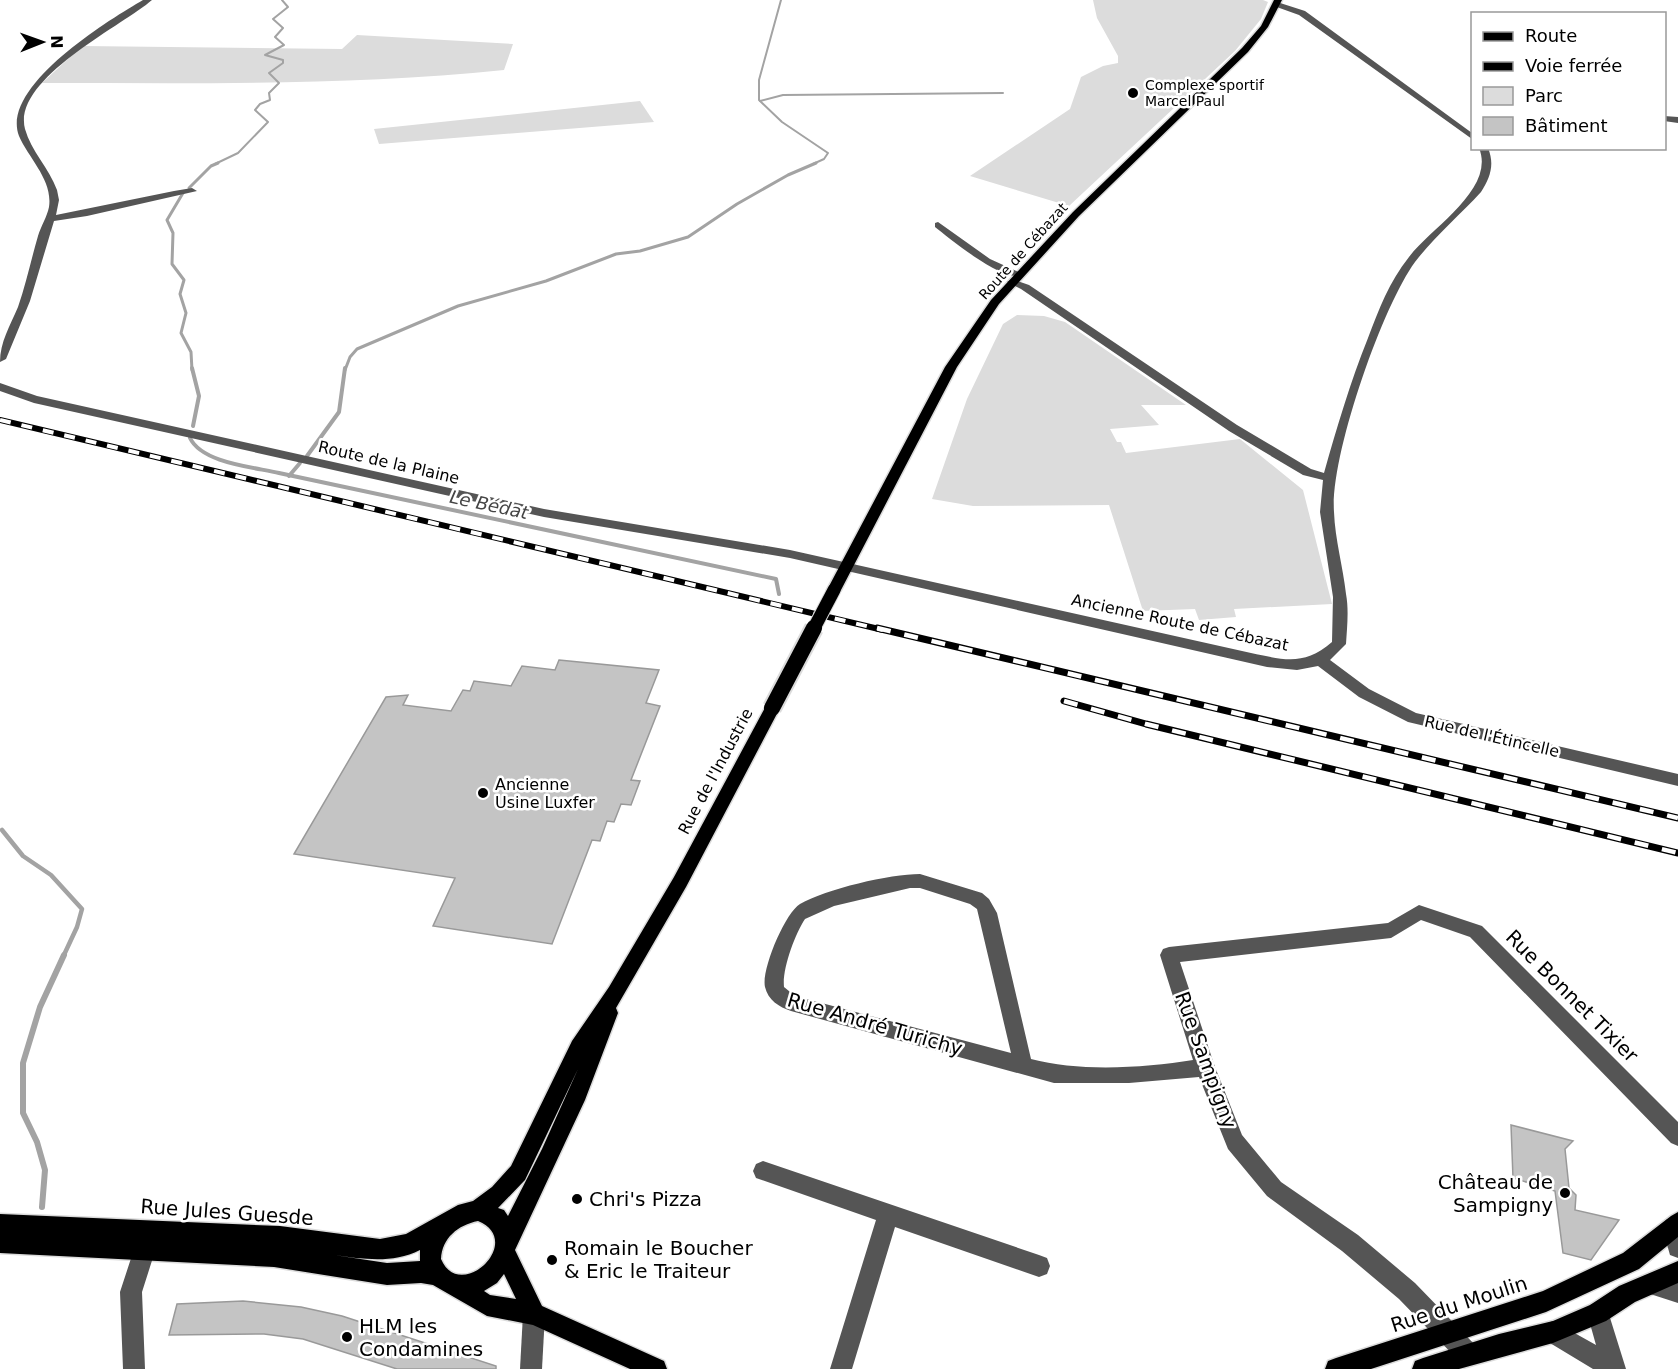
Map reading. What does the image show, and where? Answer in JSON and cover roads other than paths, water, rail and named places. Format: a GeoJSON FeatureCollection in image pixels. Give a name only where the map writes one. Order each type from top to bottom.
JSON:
{"type":"FeatureCollection","features":[{"type":"Feature","properties":{"kind":"main road","name":"Route de Cébazat"},"geometry":{"type":"LineString","coordinates":[[846,566],[951,367],[979,325],[1015,278],[1076,214],[1245,50],[1264,27],[1277,2]]}},
{"type":"Feature","properties":{"kind":"main road","name":"Rue de l'Industrie"},"geometry":{"type":"LineString","coordinates":[[478,1210],[499,1194],[518,1173],[579,1047],[616,993],[711,826],[846,566]]}},
{"type":"Feature","properties":{"kind":"main road","name":"Rue de l'Industrie"},"geometry":{"type":"LineString","coordinates":[[506,1245],[533,1191],[595,1052],[616,993]]}},
{"type":"Feature","properties":{"kind":"main road"},"geometry":{"type":"LineString","coordinates":[[534,1314],[506,1245],[504,1227],[498,1218],[489,1212],[478,1210],[460,1214],[444,1225],[435,1237],[431,1250],[431,1263],[445,1280],[487,1305],[534,1314],[656,1369]]}},
{"type":"Feature","properties":{"kind":"main road","name":"Rue Jules Guesde"},"geometry":{"type":"LineString","coordinates":[[0,1225],[280,1237],[380,1250],[409,1244],[444,1225]]}},
{"type":"Feature","properties":{"kind":"main road","name":"Rue du Moulin"},"geometry":{"type":"LineString","coordinates":[[1336,1369],[1546,1301],[1631,1261],[1676,1232]]}},
{"type":"Feature","properties":{"kind":"main road"},"geometry":{"type":"LineString","coordinates":[[0,1242],[274,1256],[387,1274],[421,1272],[467,1286],[485,1279],[500,1264],[506,1245]]}},
{"type":"Feature","properties":{"kind":"main road"},"geometry":{"type":"LineString","coordinates":[[1423,1369],[1468,1354],[1552,1332],[1598,1313],[1627,1294],[1678,1272]]}},
{"type":"Feature","properties":{"kind":"street"},"geometry":{"type":"LineString","coordinates":[[0,359],[25,302],[54,202],[52,188],[45,170],[21,128],[19,119],[24,105],[49,71],[77,47],[148,0]]}},
{"type":"Feature","properties":{"kind":"street"},"geometry":{"type":"LineString","coordinates":[[1277,2],[1302,13],[1398,80],[1471,136]]}},
{"type":"Feature","properties":{"kind":"street"},"geometry":{"type":"LineString","coordinates":[[1320,660],[1339,644],[1340,597],[1327,512],[1329,478],[1350,399],[1389,297],[1413,258],[1478,190],[1488,171],[1487,156],[1484,150]]}},
{"type":"Feature","properties":{"kind":"street"},"geometry":{"type":"LineString","coordinates":[[51,218],[86,214],[127,202],[192,191]]}},
{"type":"Feature","properties":{"kind":"street"},"geometry":{"type":"LineString","coordinates":[[938,225],[986,261],[1015,278],[1233,428],[1307,472],[1329,478]]}},
{"type":"Feature","properties":{"kind":"street","name":"Route de la Plaine"},"geometry":{"type":"LineString","coordinates":[[0,386],[9,392],[34,399],[544,513],[681,535],[846,566]]}},
{"type":"Feature","properties":{"kind":"street","name":"Ancienne Route de Cébazat"},"geometry":{"type":"LineString","coordinates":[[846,566],[1275,662],[1303,664],[1320,660]]}},
{"type":"Feature","properties":{"kind":"street","name":"Rue de l'Étincelle"},"geometry":{"type":"LineString","coordinates":[[1320,660],[1354,688],[1393,710],[1413,718],[1678,780]]}},
{"type":"Feature","properties":{"kind":"street","name":"Rue André Turichy"},"geometry":{"type":"LineString","coordinates":[[1023,1065],[988,913],[976,898],[920,881],[910,881],[812,905],[798,915],[775,975],[774,988],[778,996],[791,1003],[1054,1074],[1091,1075],[1185,1071],[1205,1067]]}},
{"type":"Feature","properties":{"kind":"street","name":"Rue Sampigny"},"geometry":{"type":"LineString","coordinates":[[1419,912],[1391,930],[1169,955],[1205,1067],[1235,1142],[1274,1189],[1350,1243],[1407,1290],[1446,1334],[1468,1354]]}},
{"type":"Feature","properties":{"kind":"street","name":"Rue Bonnet Tixier"},"geometry":{"type":"LineString","coordinates":[[1419,912],[1476,931],[1678,1136]]}},
{"type":"Feature","properties":{"kind":"street"},"geometry":{"type":"LineString","coordinates":[[763,1171],[1039,1266]]}},
{"type":"Feature","properties":{"kind":"street"},"geometry":{"type":"LineString","coordinates":[[841,1369],[888,1214]]}},
{"type":"Feature","properties":{"kind":"street"},"geometry":{"type":"LineString","coordinates":[[134,1369],[131,1292],[136,1268],[145,1248]]}},
{"type":"Feature","properties":{"kind":"street"},"geometry":{"type":"LineString","coordinates":[[1652,1284],[1678,1292]]}},
{"type":"Feature","properties":{"kind":"street"},"geometry":{"type":"LineString","coordinates":[[1598,1313],[1615,1369]]}},
{"type":"Feature","properties":{"kind":"street"},"geometry":{"type":"LineString","coordinates":[[531,1369],[534,1314]]}},
{"type":"Feature","properties":{"kind":"street"},"geometry":{"type":"LineString","coordinates":[[1552,1332],[1615,1369]]}},
{"type":"Feature","properties":{"kind":"waterway","name":"Le Bédat"},"geometry":{"type":"LineString","coordinates":[[215,164],[238,153],[268,122],[255,110],[260,104],[270,100],[269,93],[279,83],[269,73],[283,63],[283,60],[265,55],[284,45],[275,37],[283,28],[273,19],[288,7],[282,0]]}},
{"type":"Feature","properties":{"kind":"waterway"},"geometry":{"type":"LineString","coordinates":[[760,101],[759,80],[781,0]]}},
{"type":"Feature","properties":{"kind":"waterway"},"geometry":{"type":"LineString","coordinates":[[760,101],[783,95],[1003,93]]}},
{"type":"Feature","properties":{"kind":"waterway"},"geometry":{"type":"LineString","coordinates":[[760,101],[782,122],[828,153],[824,159],[813,164]]}},
{"type":"Feature","properties":{"kind":"waterway","name":"Le Bédat"},"geometry":{"type":"LineString","coordinates":[[189,188],[211,166],[218,163]]}},
{"type":"Feature","properties":{"kind":"waterway"},"geometry":{"type":"LineString","coordinates":[[345,370],[350,357],[357,349],[458,306],[546,281],[616,254],[640,251],[688,237],[737,204],[788,175],[816,163]]}},
{"type":"Feature","properties":{"kind":"waterway","name":"Le Bédat"},"geometry":{"type":"LineString","coordinates":[[183,193],[167,220],[173,233],[172,264],[184,280],[180,294],[186,313],[181,333],[191,352],[192,370]]}},
{"type":"Feature","properties":{"kind":"waterway","name":"Le Bédat"},"geometry":{"type":"LineString","coordinates":[[192,368],[199,396],[193,426]]}},
{"type":"Feature","properties":{"kind":"waterway"},"geometry":{"type":"LineString","coordinates":[[307,456],[339,412],[345,368]]}},
{"type":"Feature","properties":{"kind":"waterway","name":"Le Bédat"},"geometry":{"type":"LineString","coordinates":[[190,438],[205,453],[229,463],[289,476]]}},
{"type":"Feature","properties":{"kind":"waterway"},"geometry":{"type":"LineString","coordinates":[[289,476],[300,463]]}},
{"type":"Feature","properties":{"kind":"waterway","name":"Le Bédat"},"geometry":{"type":"LineString","coordinates":[[289,476],[776,579],[779,594]]}},
{"type":"Feature","properties":{"kind":"waterway"},"geometry":{"type":"LineString","coordinates":[[2,830],[23,856],[51,875],[82,909],[77,927],[63,957]]}},
{"type":"Feature","properties":{"kind":"waterway"},"geometry":{"type":"LineString","coordinates":[[42,1207],[45,1170],[37,1142],[23,1113],[23,1063],[40,1007],[64,955]]}},
{"type":"Feature","properties":{"kind":"railway"},"geometry":{"type":"LineString","coordinates":[[0,420],[883,630]]}},
{"type":"Feature","properties":{"kind":"railway"},"geometry":{"type":"LineString","coordinates":[[877,628],[1678,818]]}},
{"type":"Feature","properties":{"kind":"railway"},"geometry":{"type":"LineString","coordinates":[[1064,701],[1146,724],[1678,853]]}},
{"type":"Feature","properties":{"kind":"place","name":"Complexe sportif Marcel Paul"},"geometry":{"type":"Point","coordinates":[1133,93]}},
{"type":"Feature","properties":{"kind":"place","name":"Ancienne Usine Luxfer"},"geometry":{"type":"Point","coordinates":[483,793]}},
{"type":"Feature","properties":{"kind":"place","name":"Château de Sampigny"},"geometry":{"type":"Point","coordinates":[1565,1193]}},
{"type":"Feature","properties":{"kind":"place","name":"Chri's Pizza"},"geometry":{"type":"Point","coordinates":[577,1199]}},
{"type":"Feature","properties":{"kind":"place","name":"Romain le Boucher & Eric le Traiteur"},"geometry":{"type":"Point","coordinates":[552,1260]}},
{"type":"Feature","properties":{"kind":"place","name":"HLM les Condamines"},"geometry":{"type":"Point","coordinates":[347,1337]}}]}
